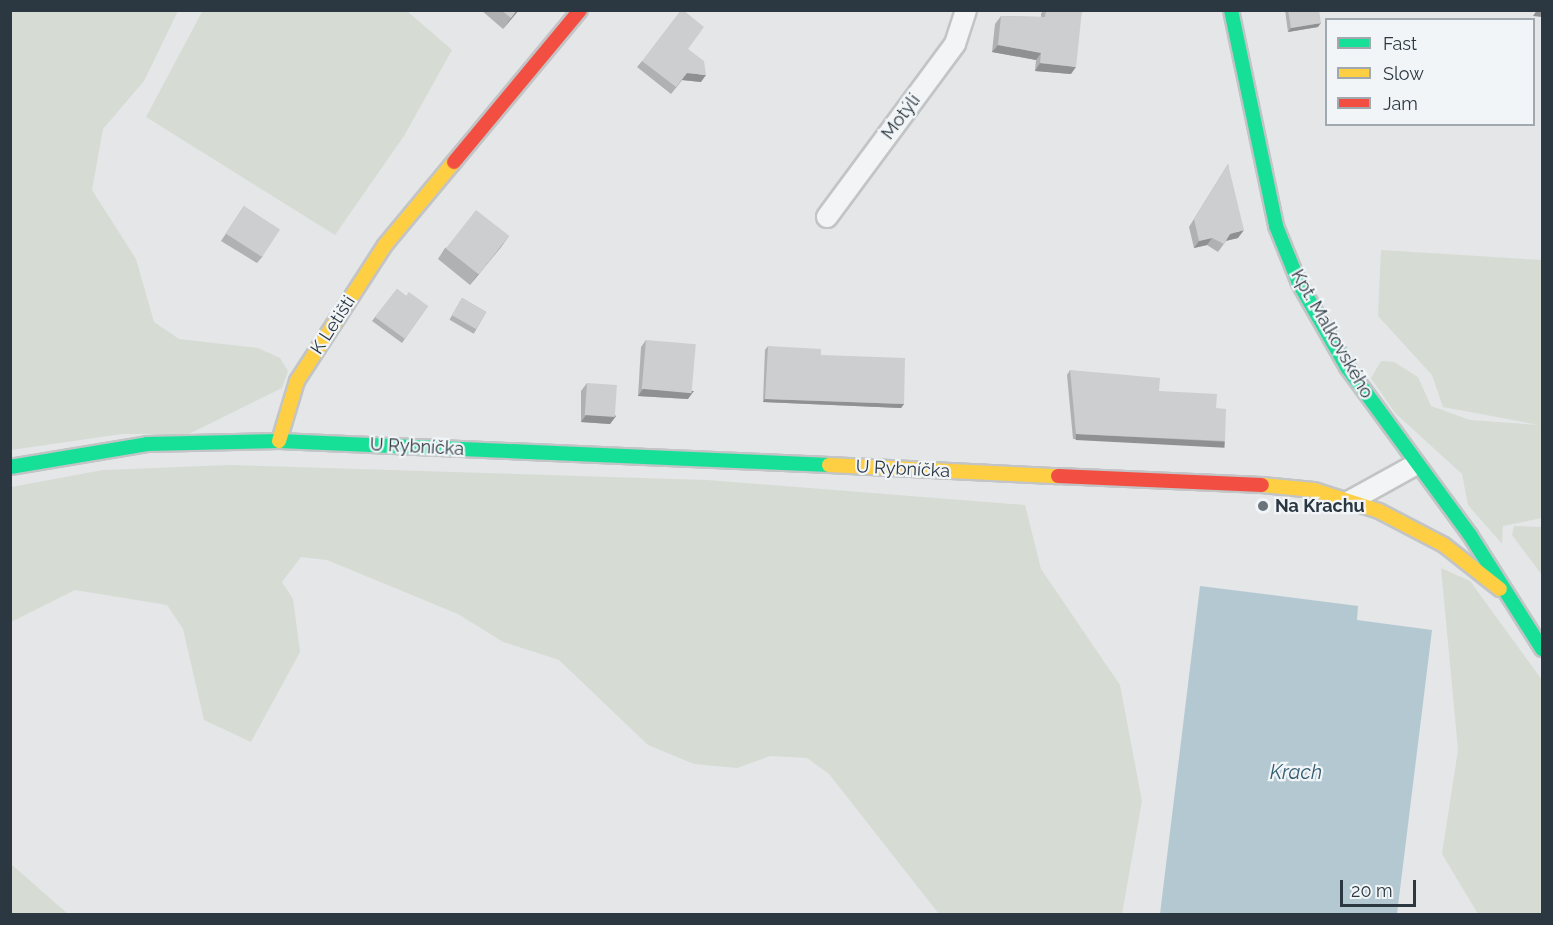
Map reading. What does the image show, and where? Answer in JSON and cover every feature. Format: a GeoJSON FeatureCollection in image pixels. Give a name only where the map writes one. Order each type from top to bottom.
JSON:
{"type":"FeatureCollection","features":[{"type":"Feature","properties":{"kind":"street","name":"K Letišti"},"geometry":{"type":"LineString","coordinates":[[279,441],[297,381],[385,244],[580,10]]}},
{"type":"Feature","properties":{"kind":"street","name":"Motýlí"},"geometry":{"type":"LineString","coordinates":[[826,217],[955,44],[966,10]]}},
{"type":"Feature","properties":{"kind":"street","name":"Kpt. Malkovského"},"geometry":{"type":"LineString","coordinates":[[1232,10],[1274,215],[1299,283],[1347,367],[1415,465],[1470,535],[1500,589]]}},
{"type":"Feature","properties":{"kind":"street"},"geometry":{"type":"LineString","coordinates":[[10,467],[147,444],[279,441]]}},
{"type":"Feature","properties":{"kind":"street","name":"U Rybníčka"},"geometry":{"type":"LineString","coordinates":[[279,441],[1267,485],[1350,501],[1444,545],[1500,589]]}},
{"type":"Feature","properties":{"kind":"street"},"geometry":{"type":"LineString","coordinates":[[1350,501],[1415,465]]}},
{"type":"Feature","properties":{"kind":"street"},"geometry":{"type":"LineString","coordinates":[[1500,589],[1542,649]]}},
{"type":"Feature","properties":{"kind":"shaded area"},"geometry":{"type":"Polygon","coordinates":[[[203,10],[407,11],[452,50],[404,136],[335,235],[146,117],[203,10]]]}},
{"type":"Feature","properties":{"kind":"shaded area"},"geometry":{"type":"Polygon","coordinates":[[[10,11],[178,11],[144,81],[103,129],[92,190],[136,259],[154,322],[179,339],[258,348],[280,358],[288,371],[282,388],[189,434],[122,434],[11,450],[10,11]]]}},
{"type":"Feature","properties":{"kind":"shaded area"},"geometry":{"type":"Polygon","coordinates":[[[1381,250],[1542,260],[1542,518],[1503,526],[1502,544],[1468,505],[1462,474],[1395,413],[1371,378],[1381,361],[1394,362],[1418,377],[1431,406],[1470,420],[1539,425],[1443,407],[1432,375],[1378,316],[1381,250]]]}},
{"type":"Feature","properties":{"kind":"shaded area"},"geometry":{"type":"Polygon","coordinates":[[[231,465],[707,480],[1025,505],[1041,569],[1120,685],[1142,801],[1122,914],[939,914],[829,774],[807,758],[770,756],[737,768],[694,764],[648,745],[559,660],[503,642],[458,614],[327,560],[301,557],[282,582],[293,599],[300,652],[251,742],[204,720],[183,629],[167,605],[75,590],[11,622],[11,487],[103,470],[231,465]]]}},
{"type":"Feature","properties":{"kind":"shaded area"},"geometry":{"type":"Polygon","coordinates":[[[1514,526],[1542,527],[1542,575],[1512,535],[1514,526]]]}},
{"type":"Feature","properties":{"kind":"shaded area"},"geometry":{"type":"Polygon","coordinates":[[[1441,568],[1470,581],[1542,680],[1542,914],[1478,914],[1442,854],[1458,750],[1441,568]]]}},
{"type":"Feature","properties":{"kind":"shaded area"},"geometry":{"type":"Polygon","coordinates":[[[11,864],[68,914],[11,914],[11,864]]]}},
{"type":"Feature","properties":{"kind":"water","name":"Krach"},"geometry":{"type":"Polygon","coordinates":[[[1200,586],[1358,606],[1357,620],[1432,630],[1397,914],[1160,914],[1200,586]]]}},
{"type":"Feature","properties":{"kind":"building"},"geometry":{"type":"Polygon","coordinates":[[[501,10],[517,10],[511,18],[501,10]]]}},
{"type":"Feature","properties":{"kind":"building"},"geometry":{"type":"Polygon","coordinates":[[[681,10],[704,27],[688,49],[704,61],[706,75],[687,73],[676,87],[642,61],[681,10]]]}},
{"type":"Feature","properties":{"kind":"building"},"geometry":{"type":"Polygon","coordinates":[[[1046,10],[1082,10],[1076,67],[1040,63],[1041,53],[998,45],[1001,16],[1045,17],[1046,10]]]}},
{"type":"Feature","properties":{"kind":"building"},"geometry":{"type":"Polygon","coordinates":[[[1288,10],[1319,10],[1321,23],[1291,28],[1288,10]]]}},
{"type":"Feature","properties":{"kind":"building"},"geometry":{"type":"Polygon","coordinates":[[[1228,164],[1244,230],[1230,234],[1224,244],[1212,238],[1199,241],[1194,219],[1228,164]]]}},
{"type":"Feature","properties":{"kind":"building"},"geometry":{"type":"Polygon","coordinates":[[[244,206],[280,229],[262,257],[226,234],[244,206]]]}},
{"type":"Feature","properties":{"kind":"building"},"geometry":{"type":"Polygon","coordinates":[[[476,210],[509,236],[479,274],[446,249],[476,210]]]}},
{"type":"Feature","properties":{"kind":"building"},"geometry":{"type":"Polygon","coordinates":[[[397,289],[406,296],[409,292],[428,306],[405,339],[375,317],[397,289]]]}},
{"type":"Feature","properties":{"kind":"building"},"geometry":{"type":"Polygon","coordinates":[[[462,298],[486,312],[476,329],[452,315],[462,298]]]}},
{"type":"Feature","properties":{"kind":"building"},"geometry":{"type":"Polygon","coordinates":[[[646,340],[696,344],[692,393],[642,389],[646,340]]]}},
{"type":"Feature","properties":{"kind":"building"},"geometry":{"type":"Polygon","coordinates":[[[768,346],[821,349],[821,355],[905,358],[904,404],[765,399],[768,346]]]}},
{"type":"Feature","properties":{"kind":"building"},"geometry":{"type":"Polygon","coordinates":[[[1070,370],[1160,378],[1159,391],[1217,394],[1216,408],[1226,409],[1225,441],[1076,434],[1070,370]]]}},
{"type":"Feature","properties":{"kind":"building"},"geometry":{"type":"Polygon","coordinates":[[[587,383],[617,385],[615,417],[585,415],[587,383]]]}},
{"type":"Feature","properties":{"kind":"traffic: fast"},"geometry":{"type":"LineString","coordinates":[[1231,10],[1276,226],[1299,283],[1347,367],[1470,535],[1542,649]]}},
{"type":"Feature","properties":{"kind":"traffic: fast"},"geometry":{"type":"LineString","coordinates":[[10,467],[147,444],[279,441],[829,465]]}},
{"type":"Feature","properties":{"kind":"traffic: slow"},"geometry":{"type":"LineString","coordinates":[[279,441],[297,381],[385,245],[454,162]]}},
{"type":"Feature","properties":{"kind":"traffic: slow"},"geometry":{"type":"LineString","coordinates":[[829,465],[1058,476]]}},
{"type":"Feature","properties":{"kind":"traffic: slow"},"geometry":{"type":"LineString","coordinates":[[1262,485],[1314,490],[1379,511],[1444,545],[1500,589]]}},
{"type":"Feature","properties":{"kind":"traffic: jam"},"geometry":{"type":"LineString","coordinates":[[454,162],[580,10]]}},
{"type":"Feature","properties":{"kind":"traffic: jam"},"geometry":{"type":"LineString","coordinates":[[1058,476],[1262,485]]}},
{"type":"Feature","properties":{"kind":"place","name":"Na Krachu"},"geometry":{"type":"Point","coordinates":[1263,506]}}]}
